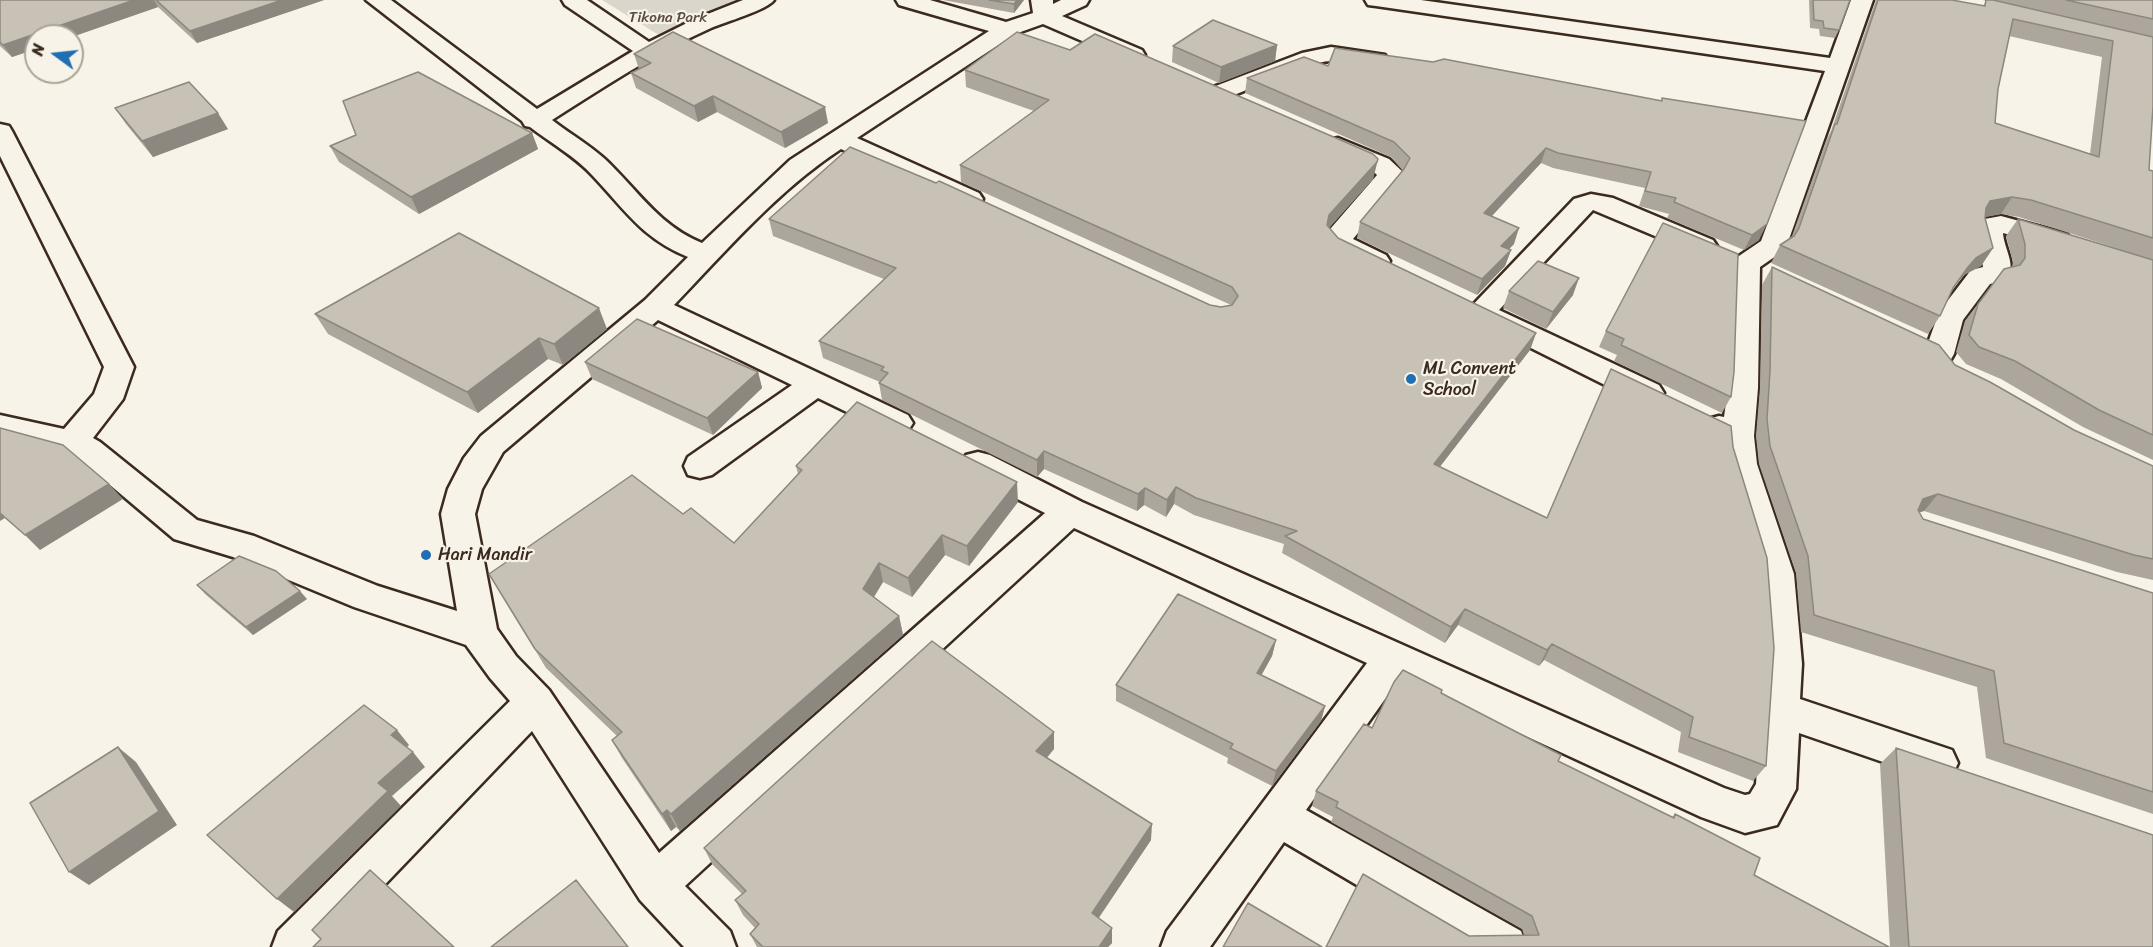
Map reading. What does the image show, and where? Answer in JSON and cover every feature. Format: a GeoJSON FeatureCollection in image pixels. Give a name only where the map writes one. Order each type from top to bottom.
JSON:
{"type":"FeatureCollection","features":[{"type":"Feature","properties":{"kind":"street"},"geometry":{"type":"LineString","coordinates":[[377,0],[534,121],[572,146],[601,169],[651,224],[673,241],[707,255]]}},
{"type":"Feature","properties":{"kind":"street"},"geometry":{"type":"LineString","coordinates":[[573,0],[646,51]]}},
{"type":"Feature","properties":{"kind":"street"},"geometry":{"type":"LineString","coordinates":[[534,121],[646,51],[740,8],[763,0]]}},
{"type":"Feature","properties":{"kind":"street"},"geometry":{"type":"LineString","coordinates":[[907,0],[1007,29]]}},
{"type":"Feature","properties":{"kind":"street"},"geometry":{"type":"LineString","coordinates":[[714,947],[655,885],[535,702],[503,667],[479,634],[458,514],[465,489],[476,467],[492,444],[655,308],[780,181],[799,165],[1007,29],[1043,8],[1078,0]]}},
{"type":"Feature","properties":{"kind":"street"},"geometry":{"type":"LineString","coordinates":[[1376,0],[1837,66]]}},
{"type":"Feature","properties":{"kind":"street"},"geometry":{"type":"LineString","coordinates":[[1746,264],[1773,245],[1862,0]]}},
{"type":"Feature","properties":{"kind":"street"},"geometry":{"type":"LineString","coordinates":[[1043,8],[1160,66]]}},
{"type":"Feature","properties":{"kind":"street"},"geometry":{"type":"LineString","coordinates":[[1252,106],[1211,88],[1310,58],[1331,54],[1397,63]]}},
{"type":"Feature","properties":{"kind":"street"},"geometry":{"type":"LineString","coordinates":[[0,131],[118,367],[116,385],[104,405],[71,442]]}},
{"type":"Feature","properties":{"kind":"street"},"geometry":{"type":"LineString","coordinates":[[1316,135],[1380,164],[1390,173],[1386,183],[1341,234],[1339,241],[1346,247],[1398,272]]}},
{"type":"Feature","properties":{"kind":"street"},"geometry":{"type":"LineString","coordinates":[[838,138],[990,208]]}},
{"type":"Feature","properties":{"kind":"street"},"geometry":{"type":"LineString","coordinates":[[1738,436],[1471,306],[1583,205],[1591,202],[1604,204],[1779,279]]}},
{"type":"Feature","properties":{"kind":"street"},"geometry":{"type":"LineString","coordinates":[[1937,357],[1949,319],[1981,276],[1997,274],[1996,255],[1989,235],[1991,231],[1989,226],[2001,224],[2019,227],[2086,249]]}},
{"type":"Feature","properties":{"kind":"street"},"geometry":{"type":"LineString","coordinates":[[955,453],[1070,511],[1716,804],[1745,814],[1762,811],[1776,789],[1783,664],[1776,574],[1741,464],[1738,436],[1743,388],[1746,264]]}},
{"type":"Feature","properties":{"kind":"street"},"geometry":{"type":"LineString","coordinates":[[655,308],[923,437]]}},
{"type":"Feature","properties":{"kind":"street"},"geometry":{"type":"LineString","coordinates":[[700,466],[814,385]]}},
{"type":"Feature","properties":{"kind":"street"},"geometry":{"type":"LineString","coordinates":[[0,426],[71,442],[89,450],[104,460],[186,530],[242,546],[367,597],[479,634]]}},
{"type":"Feature","properties":{"kind":"street"},"geometry":{"type":"LineString","coordinates":[[655,885],[1070,511]]}},
{"type":"Feature","properties":{"kind":"street"},"geometry":{"type":"LineString","coordinates":[[1183,947],[1394,656]]}},
{"type":"Feature","properties":{"kind":"street"},"geometry":{"type":"LineString","coordinates":[[294,947],[535,702]]}},
{"type":"Feature","properties":{"kind":"street"},"geometry":{"type":"LineString","coordinates":[[1780,709],[1970,774]]}},
{"type":"Feature","properties":{"kind":"street"},"geometry":{"type":"LineString","coordinates":[[1279,817],[1505,947]]}},
{"type":"Feature","properties":{"kind":"green space","name":"Tikona Park"},"geometry":{"type":"Polygon","coordinates":[[[602,0],[742,0],[667,40],[602,0]]]}},
{"type":"Feature","properties":{"kind":"building"},"geometry":{"type":"Polygon","coordinates":[[[0,0],[134,0],[64,24],[24,24],[24,38],[3,45],[0,42],[0,0]]]}},
{"type":"Feature","properties":{"kind":"building"},"geometry":{"type":"Polygon","coordinates":[[[156,0],[282,0],[190,31],[156,0]]]}},
{"type":"Feature","properties":{"kind":"building"},"geometry":{"type":"Polygon","coordinates":[[[989,0],[1017,0],[1014,4],[989,0]]]}},
{"type":"Feature","properties":{"kind":"building"},"geometry":{"type":"Polygon","coordinates":[[[1813,0],[1850,0],[1839,30],[1824,28],[1823,21],[1814,20],[1813,0]]]}},
{"type":"Feature","properties":{"kind":"building"},"geometry":{"type":"Polygon","coordinates":[[[1878,0],[1952,0],[1985,6],[1986,0],[1993,0],[2153,37],[2153,106],[2149,170],[2153,171],[2153,238],[2031,200],[2012,197],[1990,201],[1986,208],[1985,218],[1993,248],[1976,258],[1968,267],[1953,288],[1940,316],[1780,245],[1794,236],[1799,228],[1835,124],[1837,124],[1878,0]],[[2013,19],[1998,89],[1995,123],[2099,157],[2113,41],[2013,19]]]}},
{"type":"Feature","properties":{"kind":"building"},"geometry":{"type":"Polygon","coordinates":[[[2066,0],[2153,0],[2153,19],[2066,0]]]}},
{"type":"Feature","properties":{"kind":"building"},"geometry":{"type":"Polygon","coordinates":[[[1213,20],[1277,45],[1221,67],[1173,46],[1213,20]]]}},
{"type":"Feature","properties":{"kind":"building"},"geometry":{"type":"Polygon","coordinates":[[[673,32],[825,107],[781,132],[713,96],[694,106],[631,73],[651,63],[634,54],[673,32]]]}},
{"type":"Feature","properties":{"kind":"building"},"geometry":{"type":"Polygon","coordinates":[[[1017,32],[1070,50],[1095,34],[1373,154],[1378,159],[1329,215],[1327,225],[1338,238],[1536,333],[1434,464],[1547,518],[1611,369],[1731,426],[1733,447],[1767,558],[1774,648],[1766,766],[1689,737],[1693,717],[1552,644],[1547,650],[1465,609],[1451,627],[1285,536],[1297,531],[1196,498],[1176,487],[1167,500],[1145,488],[1138,494],[1044,451],[1037,460],[879,383],[888,373],[881,370],[884,367],[819,341],[896,268],[769,219],[850,147],[936,183],[939,181],[1210,305],[1221,307],[1232,305],[1238,296],[1232,287],[960,165],[1049,100],[965,70],[1017,32]]]}},
{"type":"Feature","properties":{"kind":"building"},"geometry":{"type":"Polygon","coordinates":[[[1335,48],[1433,62],[1444,59],[1662,101],[1662,98],[1806,121],[1767,224],[1752,235],[1674,202],[1676,198],[1645,191],[1651,172],[1558,153],[1546,148],[1484,213],[1519,228],[1501,246],[1511,250],[1482,279],[1360,222],[1404,169],[1410,158],[1394,142],[1247,78],[1304,57],[1328,66],[1335,48]]]}},
{"type":"Feature","properties":{"kind":"building"},"geometry":{"type":"Polygon","coordinates":[[[418,72],[532,133],[411,197],[330,146],[356,135],[343,101],[418,72]]]}},
{"type":"Feature","properties":{"kind":"building"},"geometry":{"type":"Polygon","coordinates":[[[189,82],[218,113],[142,141],[115,108],[189,82]]]}},
{"type":"Feature","properties":{"kind":"building"},"geometry":{"type":"Polygon","coordinates":[[[2018,219],[2153,260],[2153,435],[2099,410],[2015,361],[1979,347],[1969,335],[1978,304],[2004,269],[2020,265],[2025,258],[2025,244],[2018,219]]]}},
{"type":"Feature","properties":{"kind":"building"},"geometry":{"type":"Polygon","coordinates":[[[1663,223],[1738,254],[1731,397],[1621,345],[1624,339],[1606,331],[1663,223]]]}},
{"type":"Feature","properties":{"kind":"building"},"geometry":{"type":"Polygon","coordinates":[[[459,233],[599,308],[554,344],[539,338],[467,392],[315,314],[459,233]]]}},
{"type":"Feature","properties":{"kind":"building"},"geometry":{"type":"Polygon","coordinates":[[[1538,261],[1579,278],[1553,312],[1509,291],[1538,261]]]}},
{"type":"Feature","properties":{"kind":"building"},"geometry":{"type":"Polygon","coordinates":[[[1772,267],[1939,345],[1955,365],[1990,382],[2074,430],[2153,466],[2153,559],[1938,494],[1923,499],[1918,510],[1923,519],[2153,593],[2153,792],[2004,743],[1994,671],[1814,615],[1808,556],[1770,446],[1767,419],[1772,267]]]}},
{"type":"Feature","properties":{"kind":"building"},"geometry":{"type":"Polygon","coordinates":[[[637,319],[758,372],[707,418],[585,362],[637,319]]]}},
{"type":"Feature","properties":{"kind":"building"},"geometry":{"type":"Polygon","coordinates":[[[857,402],[1017,482],[967,546],[942,535],[908,578],[879,563],[863,589],[899,616],[671,814],[667,810],[662,814],[612,740],[622,732],[535,649],[489,574],[632,475],[683,514],[691,508],[734,543],[802,470],[796,466],[857,402]]]}},
{"type":"Feature","properties":{"kind":"building"},"geometry":{"type":"Polygon","coordinates":[[[0,428],[63,445],[109,484],[25,535],[0,513],[0,428]]]}},
{"type":"Feature","properties":{"kind":"building"},"geometry":{"type":"Polygon","coordinates":[[[239,556],[276,571],[300,591],[246,627],[197,585],[239,556]]]}},
{"type":"Feature","properties":{"kind":"building"},"geometry":{"type":"Polygon","coordinates":[[[1178,594],[1276,640],[1257,673],[1325,706],[1276,771],[1230,748],[1233,744],[1116,685],[1178,594]]]}},
{"type":"Feature","properties":{"kind":"building"},"geometry":{"type":"Polygon","coordinates":[[[932,641],[1054,732],[1036,751],[1152,824],[1092,913],[1112,928],[1099,947],[763,947],[750,934],[759,924],[735,900],[746,891],[704,848],[932,641]]]}},
{"type":"Feature","properties":{"kind":"building"},"geometry":{"type":"Polygon","coordinates":[[[1403,670],[1442,690],[1441,693],[1561,755],[1558,761],[1674,818],[1675,814],[1760,858],[1754,875],[1889,947],[1326,947],[1363,874],[1469,936],[1539,935],[1532,916],[1336,807],[1338,802],[1316,791],[1364,724],[1372,728],[1394,682],[1403,670]]]}},
{"type":"Feature","properties":{"kind":"building"},"geometry":{"type":"Polygon","coordinates":[[[364,705],[397,730],[391,735],[413,752],[378,783],[388,791],[277,899],[207,835],[364,705]]]}},
{"type":"Feature","properties":{"kind":"building"},"geometry":{"type":"Polygon","coordinates":[[[118,747],[159,811],[69,872],[30,803],[118,747]]]}},
{"type":"Feature","properties":{"kind":"building"},"geometry":{"type":"Polygon","coordinates":[[[1896,748],[2153,835],[2153,947],[1909,947],[1896,748]]]}},
{"type":"Feature","properties":{"kind":"building"},"geometry":{"type":"Polygon","coordinates":[[[370,870],[454,947],[313,947],[321,939],[312,930],[370,870]]]}},
{"type":"Feature","properties":{"kind":"building"},"geometry":{"type":"Polygon","coordinates":[[[576,880],[628,947],[491,947],[576,880]]]}},
{"type":"Feature","properties":{"kind":"building"},"geometry":{"type":"Polygon","coordinates":[[[1248,903],[1322,947],[1223,947],[1248,903]]]}},
{"type":"Feature","properties":{"kind":"place","name":"ML Convent School"},"geometry":{"type":"Point","coordinates":[1411,379]}},
{"type":"Feature","properties":{"kind":"place","name":"Hari Mandir"},"geometry":{"type":"Point","coordinates":[426,555]}}]}
